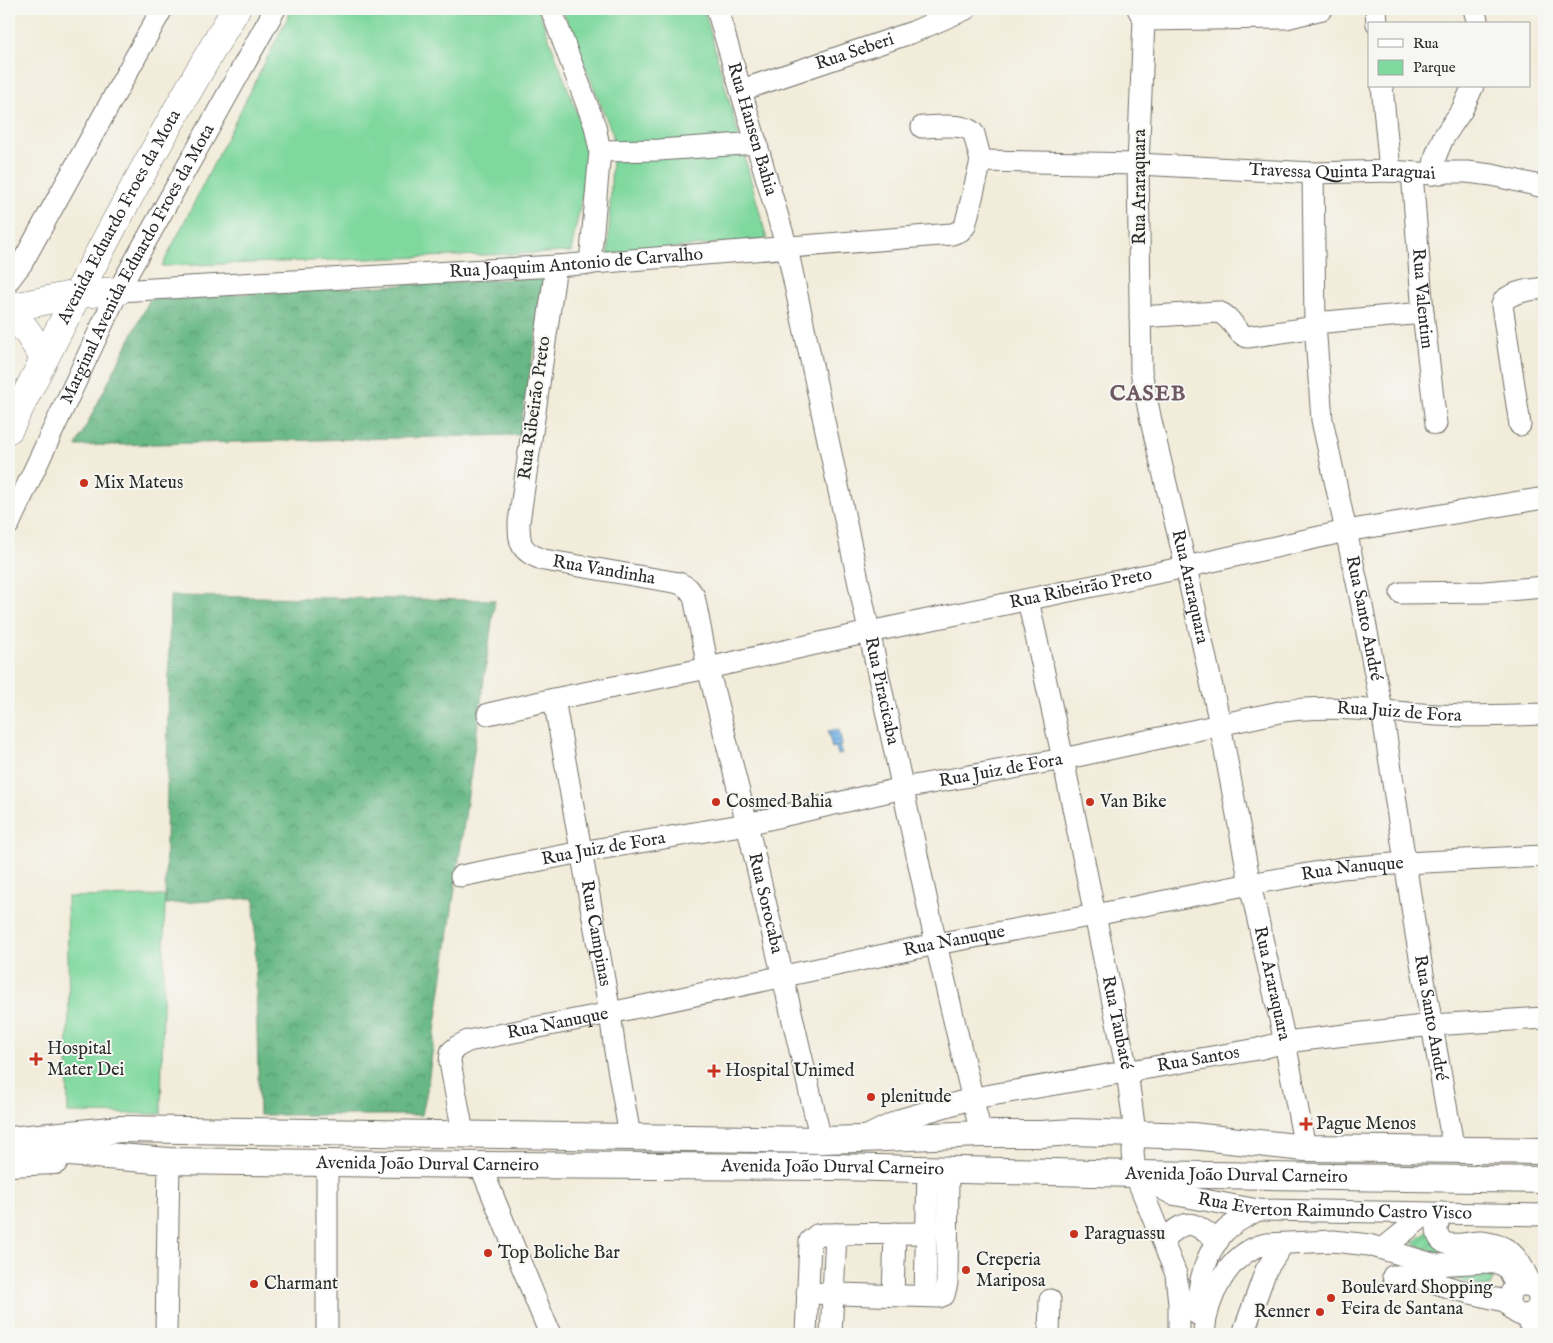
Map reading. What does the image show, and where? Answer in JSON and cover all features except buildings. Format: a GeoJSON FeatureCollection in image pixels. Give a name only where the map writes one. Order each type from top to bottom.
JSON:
{"type":"FeatureCollection","features":[{"type":"Feature","properties":{"kind":"highway","name":"Avenida Eduardo Froes da Mota"},"geometry":{"type":"LineString","coordinates":[[9,429],[77,294],[145,167],[236,9]]}},
{"type":"Feature","properties":{"kind":"highway"},"geometry":{"type":"LineString","coordinates":[[44,358],[9,308],[77,294],[118,291]]}},
{"type":"Feature","properties":{"kind":"main road","name":"Avenida João Durval Carneiro"},"geometry":{"type":"LineString","coordinates":[[9,1125],[121,1129],[821,1140],[981,1134],[1135,1133],[1192,1136],[1305,1148],[1544,1151]]}},
{"type":"Feature","properties":{"kind":"main road","name":"Avenida João Durval Carneiro"},"geometry":{"type":"LineString","coordinates":[[9,1140],[121,1129]]}},
{"type":"Feature","properties":{"kind":"main road","name":"Avenida João Durval Carneiro"},"geometry":{"type":"LineString","coordinates":[[9,1148],[169,1161],[938,1169],[1544,1180]]}},
{"type":"Feature","properties":{"kind":"main road","name":"Avenida João Durval Carneiro"},"geometry":{"type":"LineString","coordinates":[[9,1163],[120,1157]]}},
{"type":"Feature","properties":{"kind":"street"},"geometry":{"type":"LineString","coordinates":[[9,280],[22,263],[162,9]]}},
{"type":"Feature","properties":{"kind":"street","name":"Marginal Avenida Eduardo Froes da Mota"},"geometry":{"type":"LineString","coordinates":[[9,524],[118,291],[275,9]]}},
{"type":"Feature","properties":{"kind":"street"},"geometry":{"type":"LineString","coordinates":[[551,9],[595,126],[600,151],[590,264]]}},
{"type":"Feature","properties":{"kind":"street","name":"Rua Hansen Bahia"},"geometry":{"type":"LineString","coordinates":[[717,9],[787,248]]}},
{"type":"Feature","properties":{"kind":"street","name":"Rua Seberi"},"geometry":{"type":"LineString","coordinates":[[742,90],[913,32],[966,9]]}},
{"type":"Feature","properties":{"kind":"street"},"geometry":{"type":"LineString","coordinates":[[1141,15],[1283,13],[1322,9]]}},
{"type":"Feature","properties":{"kind":"street"},"geometry":{"type":"LineString","coordinates":[[1376,9],[1377,22]]}},
{"type":"Feature","properties":{"kind":"street"},"geometry":{"type":"LineString","coordinates":[[1474,9],[1477,22]]}},
{"type":"Feature","properties":{"kind":"street","name":"Rua Araraquara"},"geometry":{"type":"LineString","coordinates":[[1141,15],[1138,164],[1140,317],[1144,387],[1220,724],[1250,884],[1285,1042],[1305,1148]]}},
{"type":"Feature","properties":{"kind":"street"},"geometry":{"type":"LineString","coordinates":[[1382,88],[1390,171]]}},
{"type":"Feature","properties":{"kind":"street","name":"Rua Valentim"},"geometry":{"type":"LineString","coordinates":[[1436,424],[1423,313],[1422,174],[1436,155],[1443,138],[1462,110],[1472,88]]}},
{"type":"Feature","properties":{"kind":"street","name":"Rua Joaquim Antonio de Carvalho"},"geometry":{"type":"LineString","coordinates":[[118,291],[590,264],[952,234],[960,231],[965,226],[981,162],[974,134],[971,130],[962,127],[922,127]]}},
{"type":"Feature","properties":{"kind":"street"},"geometry":{"type":"LineString","coordinates":[[600,151],[659,150],[757,143]]}},
{"type":"Feature","properties":{"kind":"street"},"geometry":{"type":"LineString","coordinates":[[981,162],[1138,164]]}},
{"type":"Feature","properties":{"kind":"street","name":"Travessa Quinta Paraguai"},"geometry":{"type":"LineString","coordinates":[[1138,164],[1313,173],[1390,171],[1422,174],[1467,172],[1492,175],[1544,187]]}},
{"type":"Feature","properties":{"kind":"street","name":"Rua Santo André"},"geometry":{"type":"LineString","coordinates":[[1313,173],[1316,325],[1322,420],[1360,596],[1382,710],[1454,1151]]}},
{"type":"Feature","properties":{"kind":"street","name":"Rua Piracicaba"},"geometry":{"type":"LineString","coordinates":[[787,248],[936,944],[981,1134]]}},
{"type":"Feature","properties":{"kind":"street","name":"Rua Ribeirão Preto"},"geometry":{"type":"LineString","coordinates":[[522,548],[518,538],[519,522],[556,266]]}},
{"type":"Feature","properties":{"kind":"street"},"geometry":{"type":"LineString","coordinates":[[1520,425],[1502,312],[1504,300],[1517,293],[1544,288]]}},
{"type":"Feature","properties":{"kind":"street"},"geometry":{"type":"LineString","coordinates":[[1140,317],[1218,312],[1225,314],[1239,332],[1247,337],[1316,325],[1423,313]]}},
{"type":"Feature","properties":{"kind":"street","name":"Rua Ribeirão Preto"},"geometry":{"type":"LineString","coordinates":[[488,714],[869,632],[1186,567],[1346,531],[1544,498]]}},
{"type":"Feature","properties":{"kind":"street","name":"Rua Vandinha"},"geometry":{"type":"LineString","coordinates":[[522,548],[532,556],[544,560],[667,580],[688,588],[694,596],[697,607],[708,668]]}},
{"type":"Feature","properties":{"kind":"street"},"geometry":{"type":"LineString","coordinates":[[1401,593],[1485,592],[1544,587]]}},
{"type":"Feature","properties":{"kind":"street","name":"Rua Taubaté"},"geometry":{"type":"LineString","coordinates":[[1028,600],[1063,759],[1127,1071],[1135,1133],[1135,1174]]}},
{"type":"Feature","properties":{"kind":"street","name":"Rua Sorocaba"},"geometry":{"type":"LineString","coordinates":[[708,668],[747,824],[821,1140]]}},
{"type":"Feature","properties":{"kind":"street","name":"Rua Campinas"},"geometry":{"type":"LineString","coordinates":[[554,699],[630,1136]]}},
{"type":"Feature","properties":{"kind":"street","name":"Rua Juiz de Fora"},"geometry":{"type":"LineString","coordinates":[[461,876],[581,852],[747,824],[903,788],[1063,759],[1220,724],[1305,708],[1382,710],[1451,716],[1544,714]]}},
{"type":"Feature","properties":{"kind":"street","name":"Rua Nanuque"},"geometry":{"type":"LineString","coordinates":[[463,1133],[450,1062],[451,1052],[468,1041],[936,944],[1342,868],[1544,856]]}},
{"type":"Feature","properties":{"kind":"street","name":"Rua Santos"},"geometry":{"type":"LineString","coordinates":[[861,1139],[902,1120],[974,1098],[1258,1049],[1285,1042],[1432,1025],[1544,1018]]}},
{"type":"Feature","properties":{"kind":"street"},"geometry":{"type":"LineString","coordinates":[[166,1334],[169,1161]]}},
{"type":"Feature","properties":{"kind":"street"},"geometry":{"type":"LineString","coordinates":[[327,1162],[327,1334]]}},
{"type":"Feature","properties":{"kind":"street"},"geometry":{"type":"LineString","coordinates":[[480,1165],[550,1334]]}},
{"type":"Feature","properties":{"kind":"street"},"geometry":{"type":"LineString","coordinates":[[925,1296],[927,1233],[938,1169]]}},
{"type":"Feature","properties":{"kind":"street"},"geometry":{"type":"LineString","coordinates":[[807,1293],[939,1297],[944,1295],[947,1283],[938,1169]]}},
{"type":"Feature","properties":{"kind":"street"},"geometry":{"type":"LineString","coordinates":[[1135,1174],[1176,1274],[1179,1334]]}},
{"type":"Feature","properties":{"kind":"street","name":"Rua Everton Raimundo Castro Visco"},"geometry":{"type":"LineString","coordinates":[[1135,1174],[1172,1194],[1258,1210],[1544,1217]]}},
{"type":"Feature","properties":{"kind":"street"},"geometry":{"type":"LineString","coordinates":[[1197,1334],[1197,1306],[1206,1262],[1226,1230],[1258,1210]]}},
{"type":"Feature","properties":{"kind":"street"},"geometry":{"type":"LineString","coordinates":[[1384,1248],[1433,1214],[1440,1239],[1444,1242],[1452,1245],[1481,1242],[1506,1249],[1520,1263],[1535,1334]]}},
{"type":"Feature","properties":{"kind":"street"},"geometry":{"type":"LineString","coordinates":[[1163,1240],[1177,1228],[1189,1224],[1195,1225],[1218,1240]]}},
{"type":"Feature","properties":{"kind":"street"},"geometry":{"type":"LineString","coordinates":[[893,1295],[895,1233]]}},
{"type":"Feature","properties":{"kind":"street"},"geometry":{"type":"LineString","coordinates":[[806,1334],[810,1242],[817,1235],[927,1233]]}},
{"type":"Feature","properties":{"kind":"street"},"geometry":{"type":"LineString","coordinates":[[831,1334],[836,1234]]}},
{"type":"Feature","properties":{"kind":"street"},"geometry":{"type":"LineString","coordinates":[[1204,1334],[1204,1321],[1210,1301],[1221,1281],[1235,1262],[1251,1249],[1266,1244],[1333,1241],[1384,1248],[1436,1265],[1498,1263],[1505,1266],[1510,1272],[1528,1300]]}},
{"type":"Feature","properties":{"kind":"street"},"geometry":{"type":"LineString","coordinates":[[1243,1334],[1266,1270],[1283,1244]]}},
{"type":"Feature","properties":{"kind":"street"},"geometry":{"type":"LineString","coordinates":[[1393,1276],[1415,1277],[1459,1290],[1528,1300]]}},
{"type":"Feature","properties":{"kind":"street"},"geometry":{"type":"LineString","coordinates":[[1049,1334],[1050,1300]]}},
{"type":"Feature","properties":{"kind":"green space"},"geometry":{"type":"Polygon","coordinates":[[[292,9],[538,9],[580,121],[590,155],[571,252],[162,266],[292,9]]]}},
{"type":"Feature","properties":{"kind":"green space"},"geometry":{"type":"Polygon","coordinates":[[[562,9],[704,9],[767,239],[608,254],[613,135],[562,9]]]}},
{"type":"Feature","properties":{"kind":"green space"},"geometry":{"type":"Polygon","coordinates":[[[546,277],[519,435],[76,446],[150,299],[546,277]]]}},
{"type":"Feature","properties":{"kind":"green space"},"geometry":{"type":"Polygon","coordinates":[[[170,596],[495,600],[422,1115],[259,1115],[254,898],[165,904],[170,596]]]}},
{"type":"Feature","properties":{"kind":"green space"},"geometry":{"type":"Polygon","coordinates":[[[165,896],[161,1114],[68,1113],[67,897],[165,896]]]}},
{"type":"Feature","properties":{"kind":"green space"},"geometry":{"type":"Polygon","coordinates":[[[1431,1229],[1443,1256],[1413,1243],[1431,1229]]]}},
{"type":"Feature","properties":{"kind":"green space"},"geometry":{"type":"Polygon","coordinates":[[[1487,1272],[1493,1279],[1490,1286],[1481,1287],[1448,1276],[1487,1272]]]}},
{"type":"Feature","properties":{"kind":"water"},"geometry":{"type":"Polygon","coordinates":[[[839,729],[842,744],[839,746],[842,754],[838,755],[836,747],[832,748],[828,731],[839,729]]]}},
{"type":"Feature","properties":{"kind":"place","name":"Mix Mateus"},"geometry":{"type":"Point","coordinates":[84,483]}},
{"type":"Feature","properties":{"kind":"place","name":"Cosmed Bahia"},"geometry":{"type":"Point","coordinates":[716,802]}},
{"type":"Feature","properties":{"kind":"place","name":"Van Bike"},"geometry":{"type":"Point","coordinates":[1090,802]}},
{"type":"Feature","properties":{"kind":"place","name":"Hospital Mater Dei"},"geometry":{"type":"Point","coordinates":[36,1059]}},
{"type":"Feature","properties":{"kind":"place","name":"Hospital Unimed"},"geometry":{"type":"Point","coordinates":[714,1071]}},
{"type":"Feature","properties":{"kind":"place","name":"plenitude"},"geometry":{"type":"Point","coordinates":[871,1097]}},
{"type":"Feature","properties":{"kind":"place","name":"Pague Menos"},"geometry":{"type":"Point","coordinates":[1306,1124]}},
{"type":"Feature","properties":{"kind":"place","name":"Paraguassu"},"geometry":{"type":"Point","coordinates":[1074,1234]}},
{"type":"Feature","properties":{"kind":"place","name":"Top Boliche Bar"},"geometry":{"type":"Point","coordinates":[488,1253]}},
{"type":"Feature","properties":{"kind":"place","name":"Creperia Mariposa"},"geometry":{"type":"Point","coordinates":[966,1270]}},
{"type":"Feature","properties":{"kind":"place","name":"Charmant"},"geometry":{"type":"Point","coordinates":[254,1284]}},
{"type":"Feature","properties":{"kind":"place","name":"Boulevard Shopping Feira de Santana"},"geometry":{"type":"Point","coordinates":[1331,1298]}},
{"type":"Feature","properties":{"kind":"place","name":"Renner"},"geometry":{"type":"Point","coordinates":[1320,1312]}},
{"type":"Feature","properties":{"kind":"district","name":"CASEB"},"geometry":{"type":"Point","coordinates":[1148,394]}}]}
